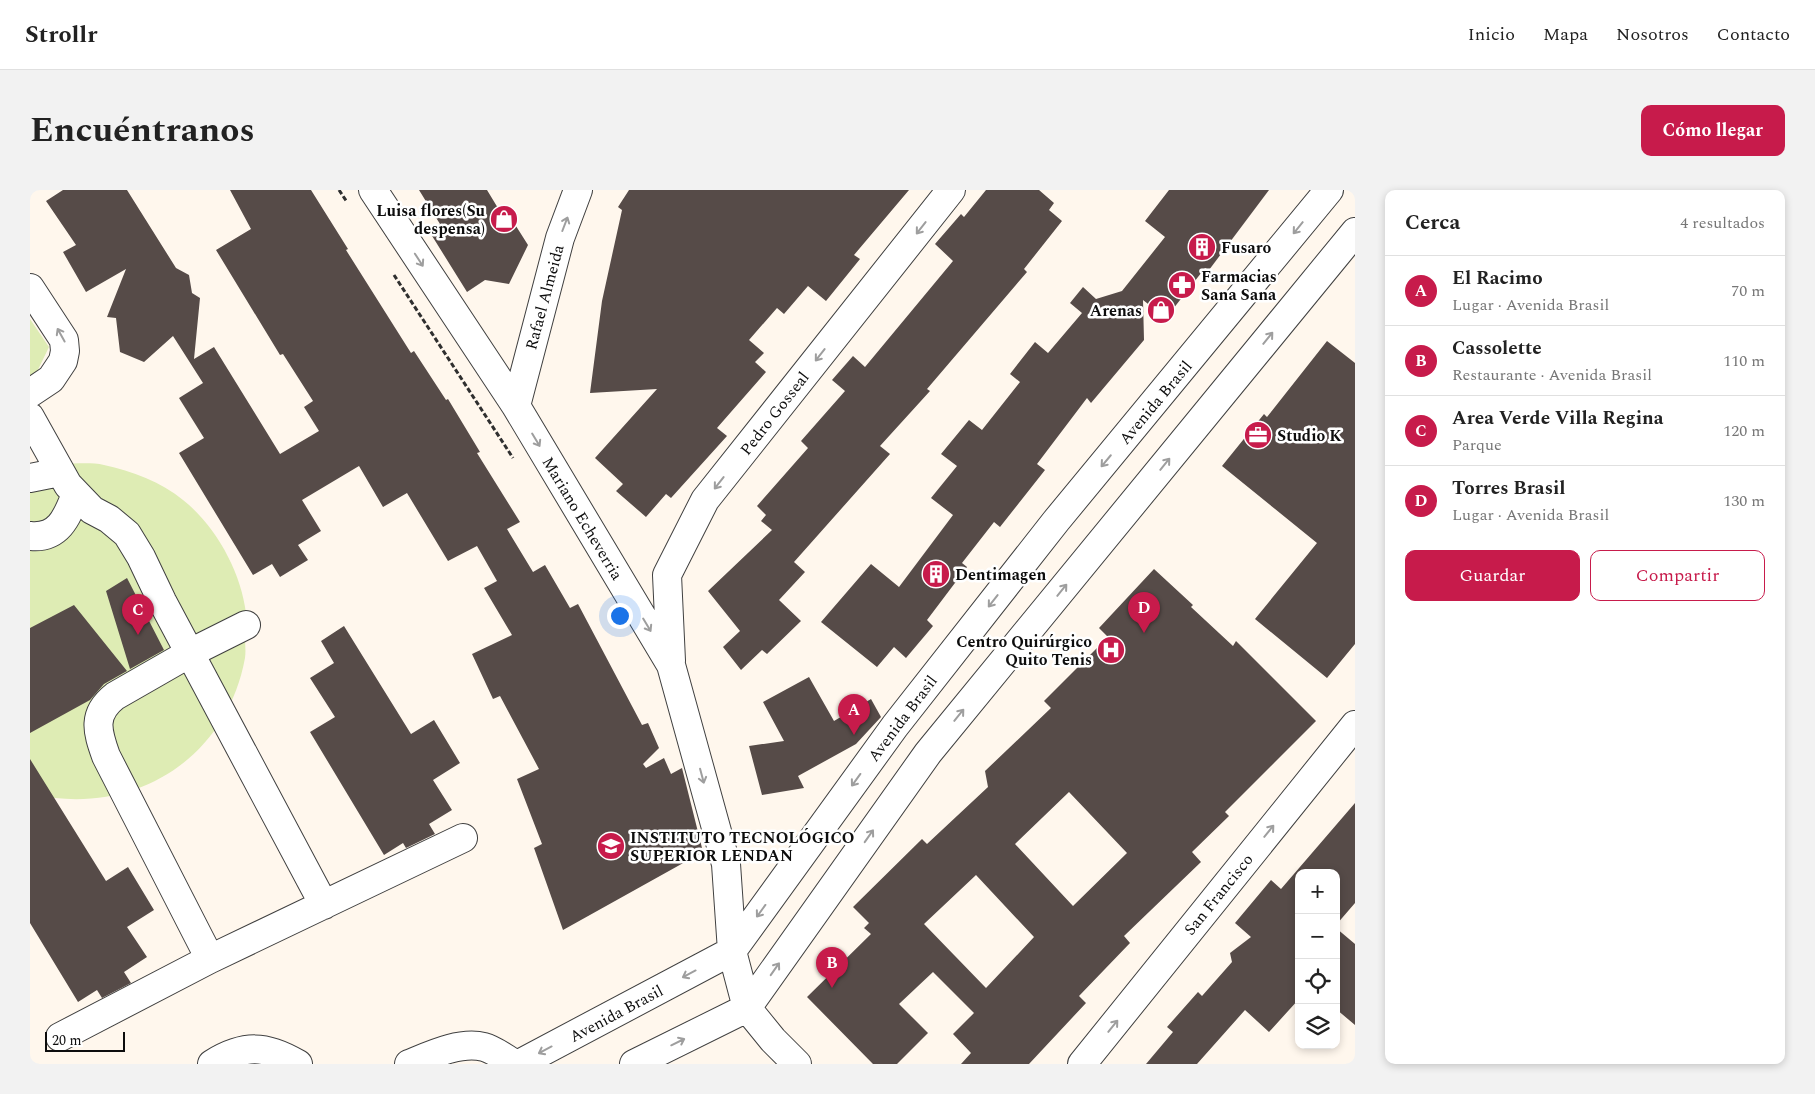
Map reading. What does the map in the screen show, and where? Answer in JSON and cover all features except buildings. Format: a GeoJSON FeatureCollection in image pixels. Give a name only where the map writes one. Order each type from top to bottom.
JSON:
{"type":"FeatureCollection","features":[{"type":"Feature","properties":{"kind":"street","name":"Mariano Echeverria"},"geometry":{"type":"LineString","coordinates":[[373,190],[516,406],[671,665],[726,864],[732,951],[747,1008],[773,1040],[797,1064]]}},
{"type":"Feature","properties":{"kind":"street","name":"Rafael Almeida"},"geometry":{"type":"LineString","coordinates":[[516,406],[560,238],[578,190]]}},
{"type":"Feature","properties":{"kind":"street","name":"Pedro Gosseal"},"geometry":{"type":"LineString","coordinates":[[671,665],[667,575],[705,500],[951,190]]}},
{"type":"Feature","properties":{"kind":"street","name":"Avenida Brasil"},"geometry":{"type":"LineString","coordinates":[[517,1064],[732,951],[895,726],[1056,521],[1329,190]]}},
{"type":"Feature","properties":{"kind":"street"},"geometry":{"type":"LineString","coordinates":[[634,1064],[747,1008],[928,753],[1355,232]]}},
{"type":"Feature","properties":{"kind":"street"},"geometry":{"type":"LineString","coordinates":[[30,288],[64,340],[66,351],[63,361],[51,379],[30,393]]}},
{"type":"Feature","properties":{"kind":"street"},"geometry":{"type":"LineString","coordinates":[[30,417],[60,472],[76,494],[92,510],[109,519],[127,534],[141,557],[162,601],[324,905]]}},
{"type":"Feature","properties":{"kind":"street"},"geometry":{"type":"LineString","coordinates":[[30,478],[60,472]]}},
{"type":"Feature","properties":{"kind":"street"},"geometry":{"type":"LineString","coordinates":[[30,536],[49,534],[60,527],[76,494]]}},
{"type":"Feature","properties":{"kind":"street"},"geometry":{"type":"LineString","coordinates":[[210,960],[106,756],[100,741],[99,714],[107,702],[190,653],[246,625]]}},
{"type":"Feature","properties":{"kind":"street","name":"San Francisco"},"geometry":{"type":"LineString","coordinates":[[1082,1064],[1355,725]]}},
{"type":"Feature","properties":{"kind":"street"},"geometry":{"type":"LineString","coordinates":[[60,1037],[210,960],[463,838]]}},
{"type":"Feature","properties":{"kind":"street"},"geometry":{"type":"LineString","coordinates":[[409,1064],[425,1057],[466,1045],[485,1048],[517,1064]]}},
{"type":"Feature","properties":{"kind":"street"},"geometry":{"type":"LineString","coordinates":[[212,1064],[239,1051],[259,1048],[284,1056],[298,1064]]}},
{"type":"Feature","properties":{"kind":"path"},"geometry":{"type":"LineString","coordinates":[[339,190],[350,206]]}},
{"type":"Feature","properties":{"kind":"path"},"geometry":{"type":"LineString","coordinates":[[391,270],[516,462]]}},
{"type":"Feature","properties":{"kind":"green space"},"geometry":{"type":"Polygon","coordinates":[[[30,319],[49,347],[33,380],[30,382],[30,319]]]}},
{"type":"Feature","properties":{"kind":"green space"},"geometry":{"type":"Polygon","coordinates":[[[88,463],[115,467],[146,478],[183,500],[206,523],[225,551],[239,582],[246,616],[245,658],[236,691],[221,721],[202,746],[178,767],[152,783],[122,793],[89,799],[52,798],[30,791],[30,471],[59,464],[88,463]]]}},
{"type":"Feature","properties":{"kind":"place","name":"Luisa flores(Su despensa)"},"geometry":{"type":"Point","coordinates":[504,219]}},
{"type":"Feature","properties":{"kind":"place","name":"Fusaro"},"geometry":{"type":"Point","coordinates":[1202,247]}},
{"type":"Feature","properties":{"kind":"place","name":"Farmacias Sana Sana"},"geometry":{"type":"Point","coordinates":[1182,285]}},
{"type":"Feature","properties":{"kind":"place","name":"Arenas"},"geometry":{"type":"Point","coordinates":[1161,310]}},
{"type":"Feature","properties":{"kind":"place","name":"Studio K"},"geometry":{"type":"Point","coordinates":[1258,435]}},
{"type":"Feature","properties":{"kind":"place","name":"Dentimagen"},"geometry":{"type":"Point","coordinates":[936,574]}},
{"type":"Feature","properties":{"kind":"place","name":"Torres Brasil"},"geometry":{"type":"Point","coordinates":[1144,633]}},
{"type":"Feature","properties":{"kind":"place","name":"Area Verde Villa Regina"},"geometry":{"type":"Point","coordinates":[138,635]}},
{"type":"Feature","properties":{"kind":"place","name":"Centro Quirúrgico Quito Tenis"},"geometry":{"type":"Point","coordinates":[1111,650]}},
{"type":"Feature","properties":{"kind":"place","name":"El Racimo"},"geometry":{"type":"Point","coordinates":[854,735]}},
{"type":"Feature","properties":{"kind":"place","name":"INSTITUTO TECNOLÓGICO SUPERIOR LENDAN"},"geometry":{"type":"Point","coordinates":[611,846]}},
{"type":"Feature","properties":{"kind":"place","name":"Cassolette"},"geometry":{"type":"Point","coordinates":[832,988]}}]}
